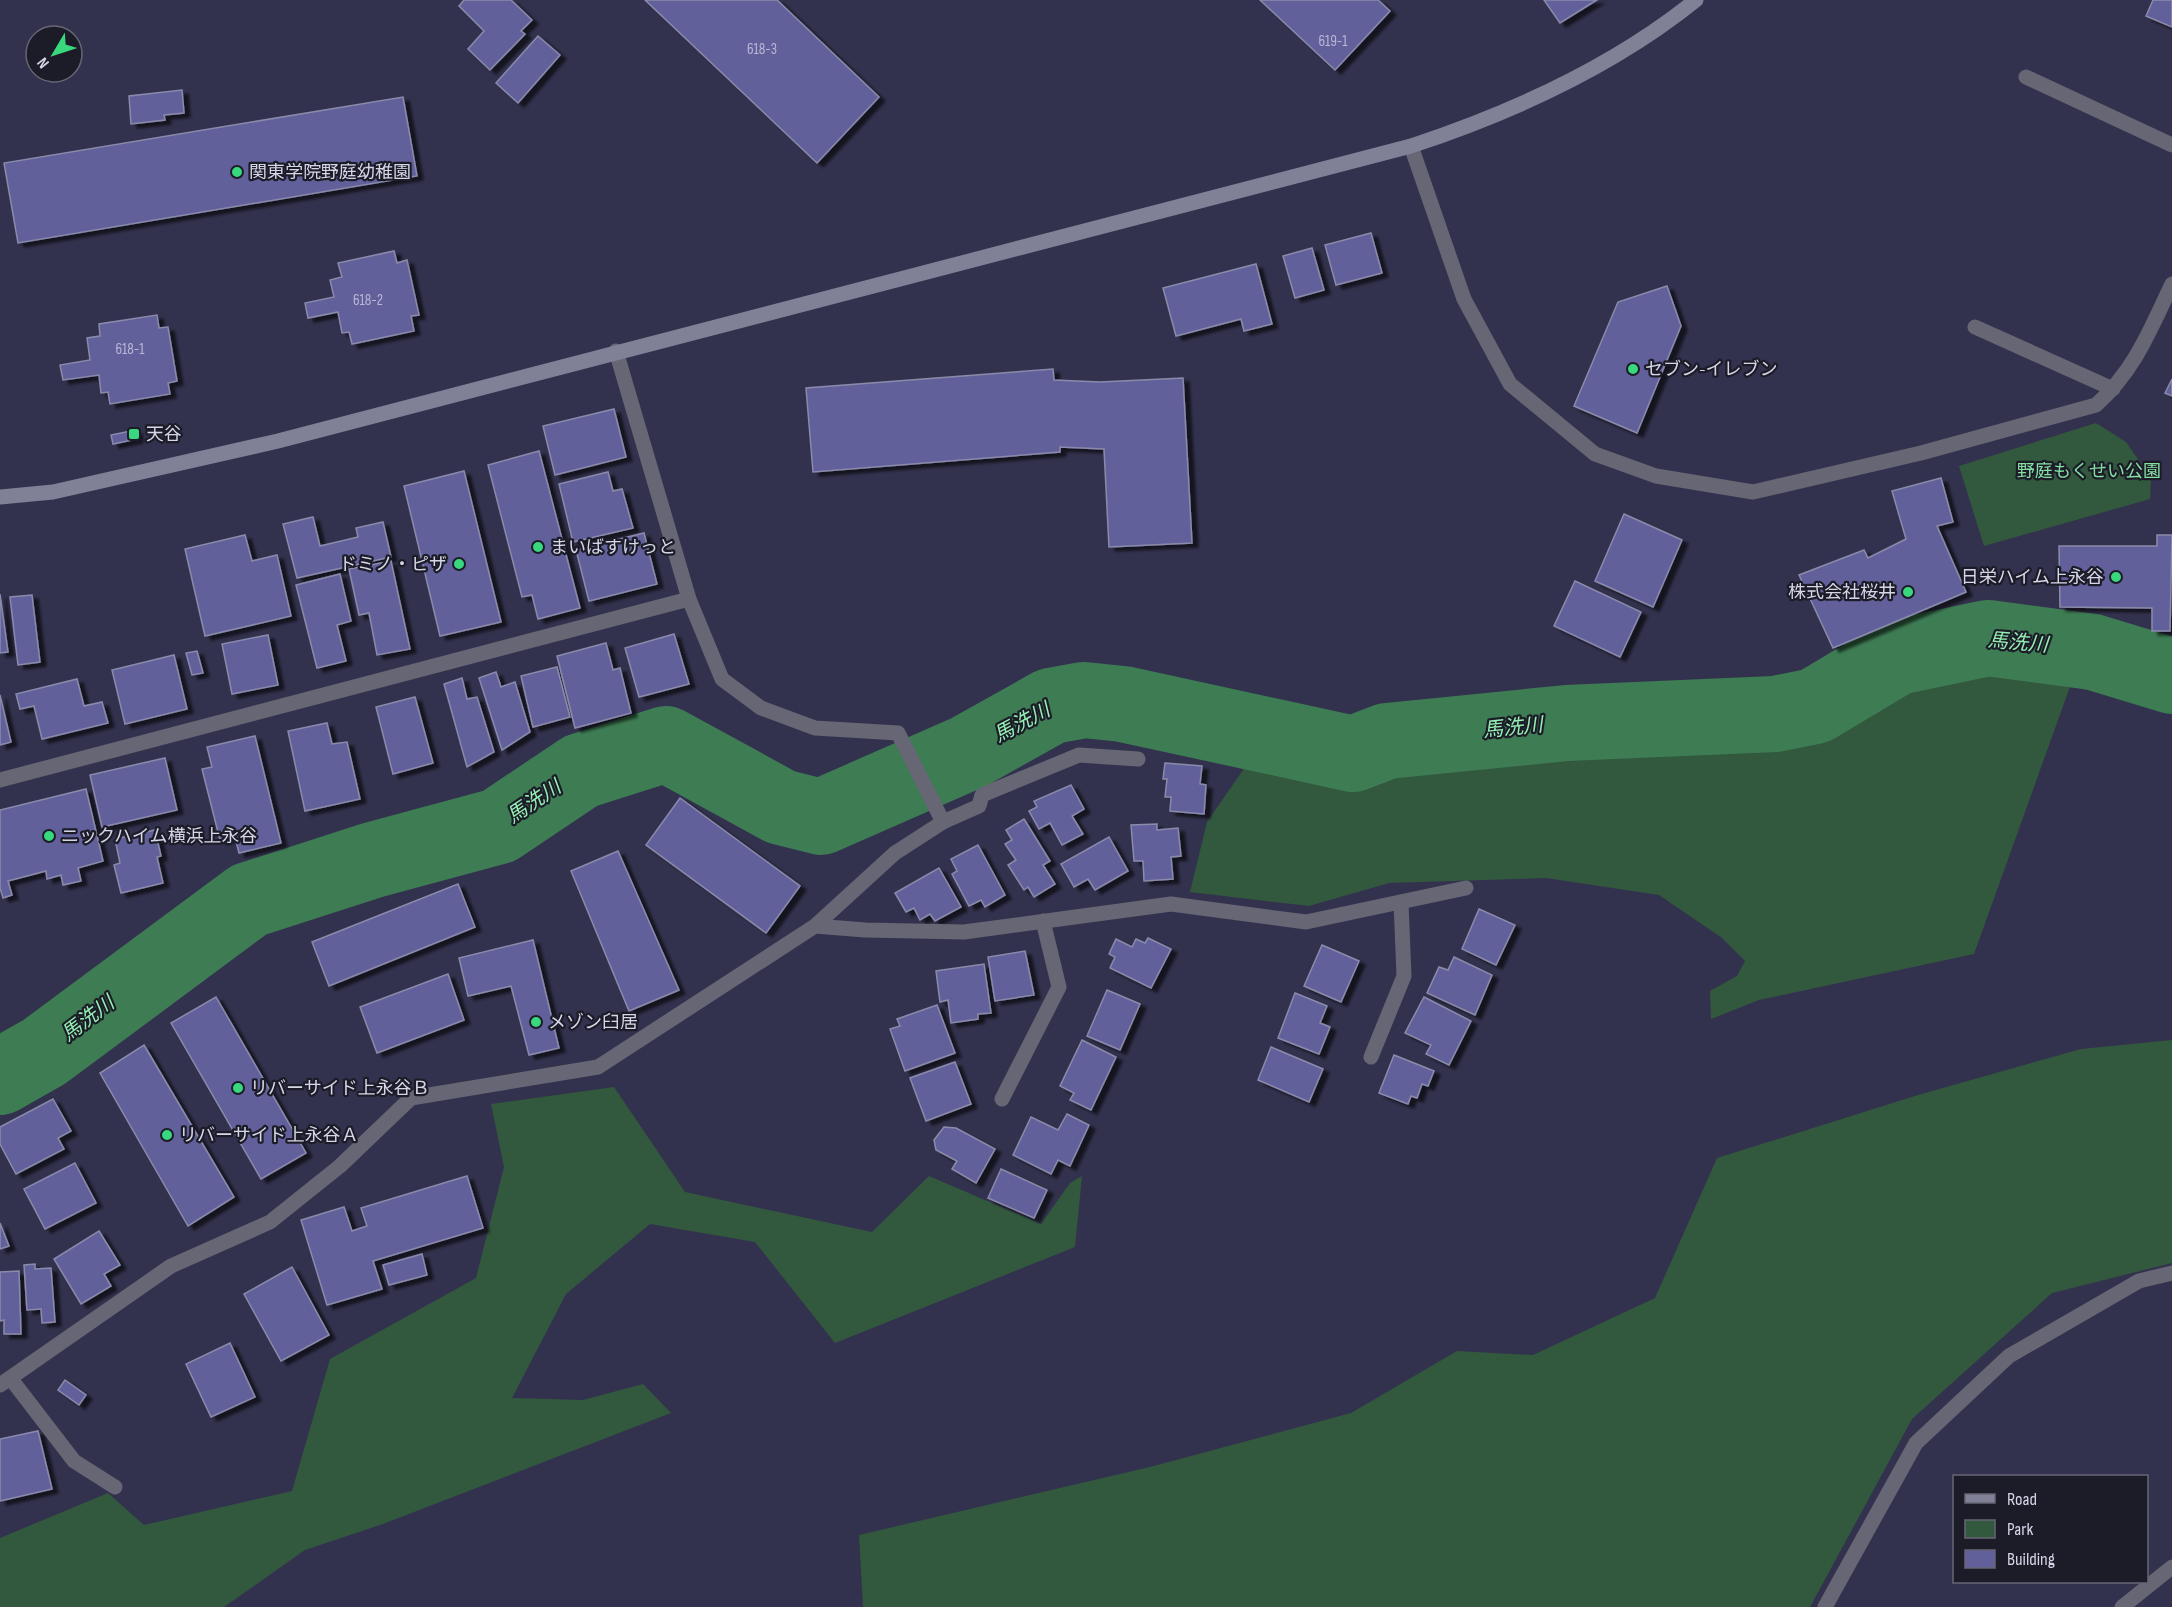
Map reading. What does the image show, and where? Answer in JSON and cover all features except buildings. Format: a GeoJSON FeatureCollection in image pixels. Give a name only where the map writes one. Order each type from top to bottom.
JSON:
{"type":"FeatureCollection","features":[{"type":"Feature","properties":{"kind":"street"},"geometry":{"type":"LineString","coordinates":[[0,497],[53,492],[278,441],[616,351],[1411,146],[1484,122],[1547,91],[1616,55],[1696,0]]}},
{"type":"Feature","properties":{"kind":"street"},"geometry":{"type":"LineString","coordinates":[[2026,77],[2172,145]]}},
{"type":"Feature","properties":{"kind":"street"},"geometry":{"type":"LineString","coordinates":[[1411,146],[1464,299],[1510,384],[1595,454],[1656,476],[1753,492],[1921,453],[2096,405],[2113,389],[2135,362],[2172,284]]}},
{"type":"Feature","properties":{"kind":"street"},"geometry":{"type":"LineString","coordinates":[[1975,327],[2113,389]]}},
{"type":"Feature","properties":{"kind":"street"},"geometry":{"type":"LineString","coordinates":[[616,351],[689,599],[722,679],[761,708],[815,728],[898,733],[943,822]]}},
{"type":"Feature","properties":{"kind":"street"},"geometry":{"type":"LineString","coordinates":[[0,780],[689,599]]}},
{"type":"Feature","properties":{"kind":"street"},"geometry":{"type":"LineString","coordinates":[[115,1487],[74,1461],[5,1382],[171,1266],[270,1222],[340,1166],[411,1098],[598,1067],[815,926],[895,853],[943,822],[979,806],[982,795],[1079,755],[1138,759]]}},
{"type":"Feature","properties":{"kind":"street"},"geometry":{"type":"LineString","coordinates":[[815,926],[865,930],[964,932],[1171,904],[1306,922],[1466,888]]}},
{"type":"Feature","properties":{"kind":"street"},"geometry":{"type":"LineString","coordinates":[[1371,1057],[1404,976],[1401,902]]}},
{"type":"Feature","properties":{"kind":"street"},"geometry":{"type":"LineString","coordinates":[[1002,1099],[1059,987],[1043,921]]}},
{"type":"Feature","properties":{"kind":"street"},"geometry":{"type":"LineString","coordinates":[[1825,1607],[1916,1443],[2009,1356],[2139,1281],[2172,1273]]}},
{"type":"Feature","properties":{"kind":"street"},"geometry":{"type":"LineString","coordinates":[[2122,1607],[2172,1567]]}},
{"type":"Feature","properties":{"kind":"green space","name":"野庭もくせい公園"},"geometry":{"type":"Polygon","coordinates":[[[2096,423],[2126,442],[2151,478],[2150,499],[1984,546],[1959,466],[2096,423]]]}},
{"type":"Feature","properties":{"kind":"green space"},"geometry":{"type":"Polygon","coordinates":[[[1974,651],[2076,670],[1974,954],[1759,1000],[1711,1019],[1710,991],[1737,976],[1745,961],[1722,938],[1659,895],[1546,878],[1389,883],[1309,906],[1190,892],[1207,822],[1259,747],[1381,781],[1447,753],[1807,725],[1903,668],[1974,651]]]}},
{"type":"Feature","properties":{"kind":"green space"},"geometry":{"type":"Polygon","coordinates":[[[2172,1040],[2172,1263],[2052,1293],[1912,1419],[1810,1607],[863,1607],[859,1535],[1150,1467],[1351,1413],[1457,1351],[1533,1355],[1655,1298],[1717,1158],[1918,1095],[2081,1049],[2172,1040]]]}},
{"type":"Feature","properties":{"kind":"green space"},"geometry":{"type":"Polygon","coordinates":[[[614,1087],[685,1192],[872,1232],[929,1176],[1041,1224],[1070,1183],[1082,1176],[1075,1247],[835,1343],[755,1242],[650,1224],[566,1294],[512,1398],[583,1400],[643,1384],[671,1413],[383,1524],[305,1550],[224,1607],[0,1607],[0,1538],[108,1493],[144,1525],[292,1491],[330,1359],[476,1278],[504,1167],[491,1104],[614,1087]]]}},
{"type":"Feature","properties":{"kind":"waterway","name":"馬洗川"},"geometry":{"type":"LineString","coordinates":[[0,1077],[44,1052],[249,900],[373,860],[499,826],[581,771],[666,744],[781,807],[821,817],[969,752],[1051,706],[1084,700],[1123,704],[1353,754],[1387,741],[1567,723],[1775,714],[1815,706],[1897,657],[1988,638],[2093,652],[2172,676]]}},
{"type":"Feature","properties":{"kind":"place","name":"関東学院野庭幼稚園"},"geometry":{"type":"Point","coordinates":[237,172]}},
{"type":"Feature","properties":{"kind":"place","name":"セブン-イレブン"},"geometry":{"type":"Point","coordinates":[1633,369]}},
{"type":"Feature","properties":{"kind":"place","name":"天谷"},"geometry":{"type":"Point","coordinates":[134,434]}},
{"type":"Feature","properties":{"kind":"place","name":"まいばすけっと"},"geometry":{"type":"Point","coordinates":[538,547]}},
{"type":"Feature","properties":{"kind":"place","name":"ドミノ・ピザ"},"geometry":{"type":"Point","coordinates":[459,564]}},
{"type":"Feature","properties":{"kind":"place","name":"日栄ハイム上永谷"},"geometry":{"type":"Point","coordinates":[2116,577]}},
{"type":"Feature","properties":{"kind":"place","name":"株式会社桜井"},"geometry":{"type":"Point","coordinates":[1908,592]}},
{"type":"Feature","properties":{"kind":"place","name":"ニックハイム横浜上永谷"},"geometry":{"type":"Point","coordinates":[49,836]}},
{"type":"Feature","properties":{"kind":"place","name":"メゾン臼居"},"geometry":{"type":"Point","coordinates":[536,1022]}},
{"type":"Feature","properties":{"kind":"place","name":"リバーサイド上永谷Ｂ"},"geometry":{"type":"Point","coordinates":[238,1088]}},
{"type":"Feature","properties":{"kind":"place","name":"リバーサイド上永谷Ａ"},"geometry":{"type":"Point","coordinates":[167,1135]}}]}
